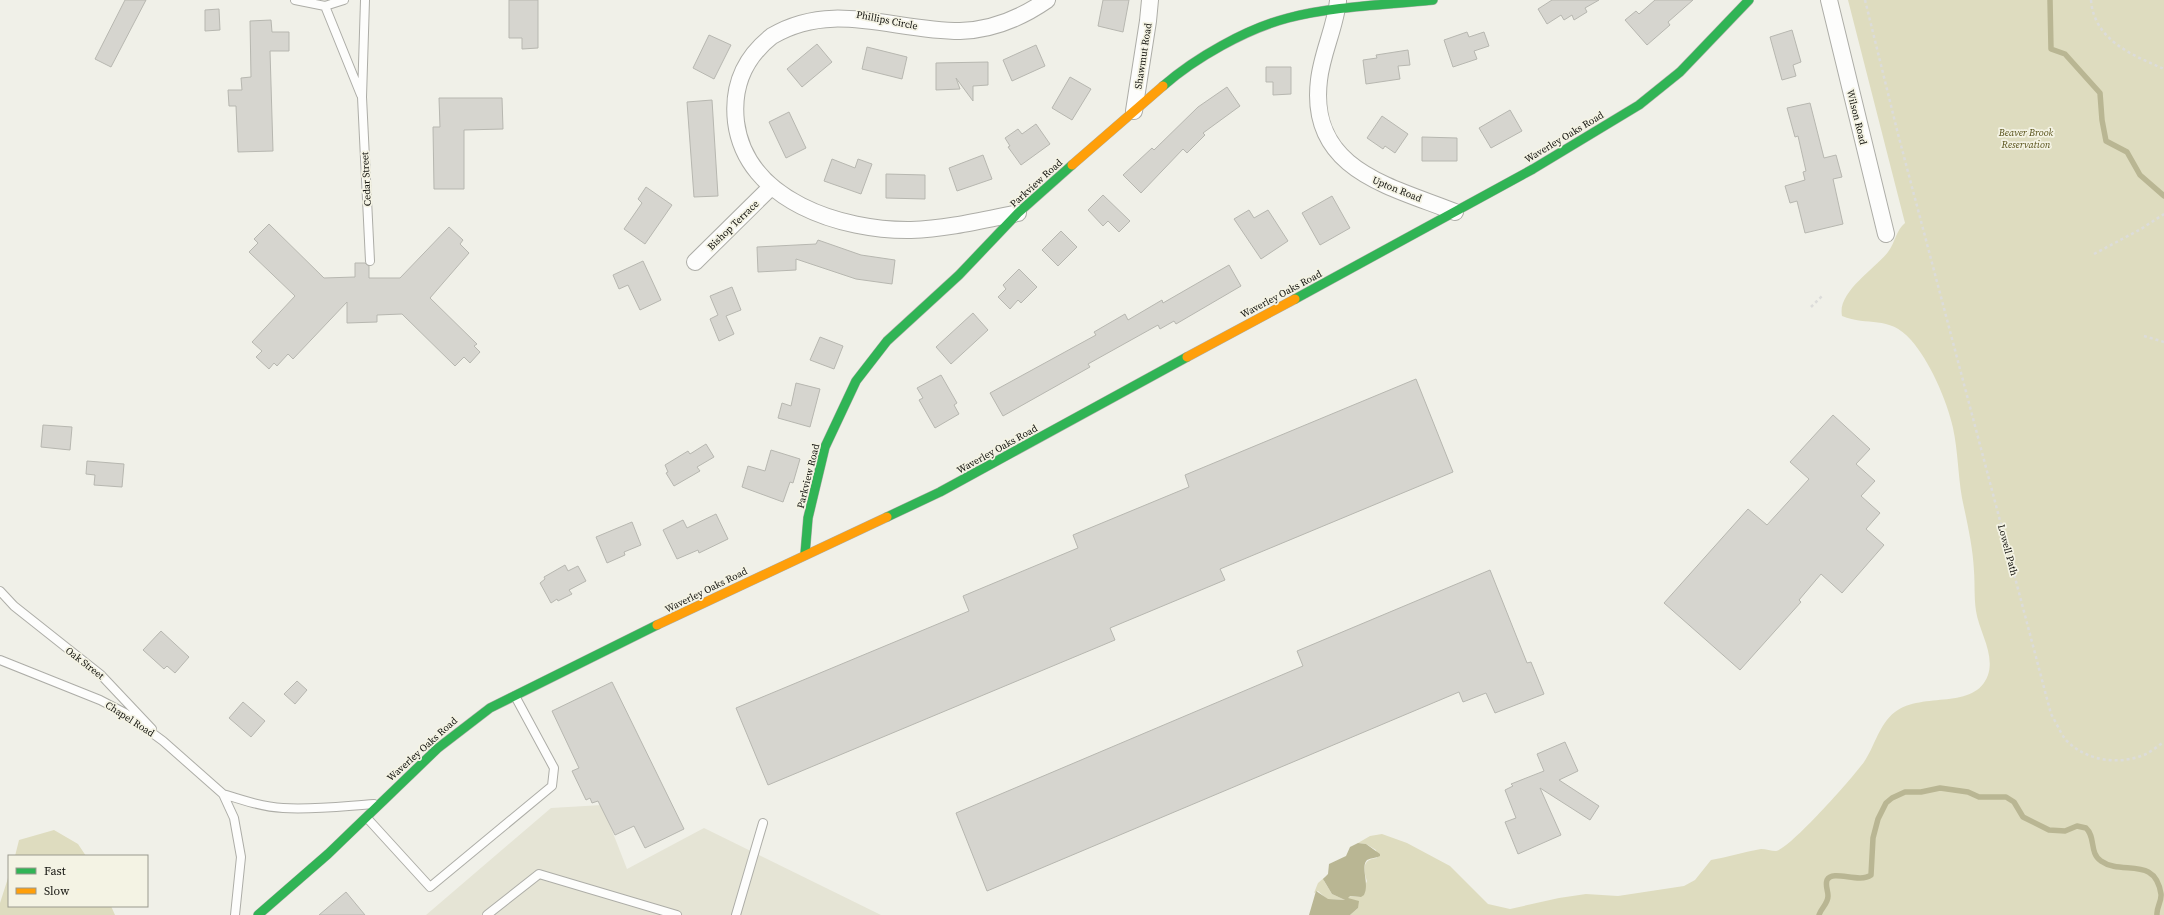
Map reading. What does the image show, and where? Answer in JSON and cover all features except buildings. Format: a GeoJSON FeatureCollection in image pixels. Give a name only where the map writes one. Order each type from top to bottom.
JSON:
{"type":"FeatureCollection","features":[{"type":"Feature","properties":{"kind":"main road","name":"Parkview Road"},"geometry":{"type":"LineString","coordinates":[[805,554],[808,518],[825,447],[856,381],[887,341],[959,274],[1018,214],[1134,111],[1178,73],[1222,47],[1257,29],[1288,18],[1338,5],[1433,0]]}},
{"type":"Feature","properties":{"kind":"main road","name":"Waverley Oaks Road"},"geometry":{"type":"LineString","coordinates":[[258,915],[294,885],[366,818],[418,766],[454,734],[490,708],[514,694],[805,554],[940,492],[1455,212],[1576,144],[1639,105],[1680,72],[1749,0]]}},
{"type":"Feature","properties":{"kind":"street","name":"Phillips Circle"},"geometry":{"type":"LineString","coordinates":[[1018,214],[931,228],[886,229],[862,226],[823,214],[788,198],[771,187],[753,166],[740,140],[735,110],[736,93],[741,75],[750,58],[760,46],[788,24],[823,14],[842,13],[863,14],[939,30],[961,31],[984,28],[1014,20],[1047,0]]}},
{"type":"Feature","properties":{"kind":"street","name":"Shawmut Road"},"geometry":{"type":"LineString","coordinates":[[1134,111],[1150,0]]}},
{"type":"Feature","properties":{"kind":"street","name":"Wilson Road"},"geometry":{"type":"LineString","coordinates":[[1829,0],[1886,234]]}},
{"type":"Feature","properties":{"kind":"street","name":"Upton Road"},"geometry":{"type":"LineString","coordinates":[[1338,5],[1319,80],[1318,101],[1320,119],[1327,138],[1339,154],[1372,180],[1455,212]]}},
{"type":"Feature","properties":{"kind":"street","name":"Bishop Terrace"},"geometry":{"type":"LineString","coordinates":[[695,262],[771,187]]}},
{"type":"Feature","properties":{"kind":"lane"},"geometry":{"type":"LineString","coordinates":[[295,0],[325,6],[344,0]]}},
{"type":"Feature","properties":{"kind":"lane"},"geometry":{"type":"LineString","coordinates":[[362,97],[365,0]]}},
{"type":"Feature","properties":{"kind":"lane"},"geometry":{"type":"LineString","coordinates":[[325,6],[362,97]]}},
{"type":"Feature","properties":{"kind":"lane","name":"Cedar Street"},"geometry":{"type":"LineString","coordinates":[[362,97],[370,261]]}},
{"type":"Feature","properties":{"kind":"lane","name":"Oak Street"},"geometry":{"type":"LineString","coordinates":[[0,591],[14,606],[101,675],[163,741]]}},
{"type":"Feature","properties":{"kind":"lane","name":"Chapel Road"},"geometry":{"type":"LineString","coordinates":[[0,660],[100,700],[125,713],[163,741],[223,794],[243,801],[282,808],[322,808],[381,803]]}},
{"type":"Feature","properties":{"kind":"lane"},"geometry":{"type":"LineString","coordinates":[[366,818],[430,888],[552,786],[554,768],[514,694]]}},
{"type":"Feature","properties":{"kind":"lane","name":"Chapel Road"},"geometry":{"type":"LineString","coordinates":[[223,794],[234,818],[241,857],[235,915]]}},
{"type":"Feature","properties":{"kind":"lane"},"geometry":{"type":"LineString","coordinates":[[736,915],[763,823]]}},
{"type":"Feature","properties":{"kind":"lane"},"geometry":{"type":"LineString","coordinates":[[487,915],[539,874],[678,915]]}},
{"type":"Feature","properties":{"kind":"path","name":"Lowell Path"},"geometry":{"type":"LineString","coordinates":[[1865,0],[1929,252],[2051,714],[2065,739],[2084,754],[2108,761],[2128,760],[2146,754],[2164,742]]}},
{"type":"Feature","properties":{"kind":"path"},"geometry":{"type":"LineString","coordinates":[[2091,0],[2096,19],[2106,35],[2126,52],[2164,69]]}},
{"type":"Feature","properties":{"kind":"path"},"geometry":{"type":"LineString","coordinates":[[2094,254],[2141,229],[2164,214]]}},
{"type":"Feature","properties":{"kind":"path"},"geometry":{"type":"LineString","coordinates":[[1811,307],[1822,296]]}},
{"type":"Feature","properties":{"kind":"path"},"geometry":{"type":"LineString","coordinates":[[2144,336],[2164,342]]}},
{"type":"Feature","properties":{"kind":"shaded area"},"geometry":{"type":"Polygon","coordinates":[[[602,805],[627,869],[704,828],[881,915],[426,915],[551,808],[602,805]]]}},
{"type":"Feature","properties":{"kind":"shaded area"},"geometry":{"type":"Polygon","coordinates":[[[1358,843],[1366,844],[1380,854],[1380,856],[1367,860],[1365,863],[1366,891],[1364,895],[1361,897],[1350,896],[1348,898],[1359,901],[1358,908],[1350,915],[1309,915],[1316,891],[1328,899],[1345,900],[1332,894],[1323,879],[1328,874],[1329,864],[1346,856],[1350,847],[1358,843]]]}},
{"type":"Feature","properties":{"kind":"green space","name":"Beaver Brook Reservation"},"geometry":{"type":"Polygon","coordinates":[[[1848,0],[2164,0],[2164,915],[1350,915],[1358,908],[1357,901],[1348,899],[1348,896],[1360,897],[1367,881],[1364,869],[1366,863],[1369,860],[1377,858],[1376,850],[1366,844],[1358,843],[1370,836],[1382,834],[1407,843],[1450,866],[1488,904],[1510,909],[1559,898],[1586,894],[1618,896],[1684,886],[1695,880],[1711,860],[1761,849],[1776,851],[1783,847],[1822,811],[1858,770],[1868,756],[1885,723],[1895,712],[1920,702],[1960,697],[1972,693],[1981,686],[1988,675],[1990,659],[1976,611],[1970,534],[1962,498],[1955,437],[1942,393],[1931,369],[1918,348],[1902,332],[1886,324],[1861,321],[1842,316],[1842,307],[1845,298],[1858,281],[1888,252],[1900,229],[1905,223],[1848,0]]]}},
{"type":"Feature","properties":{"kind":"green space"},"geometry":{"type":"Polygon","coordinates":[[[54,830],[78,844],[85,855],[15,855],[19,840],[54,830]]]}},
{"type":"Feature","properties":{"kind":"green space"},"geometry":{"type":"Polygon","coordinates":[[[1325,877],[1324,881],[1332,894],[1345,900],[1327,899],[1318,891],[1314,893],[1318,883],[1325,877]]]}},
{"type":"Feature","properties":{"kind":"green space"},"geometry":{"type":"Polygon","coordinates":[[[8,878],[8,907],[111,907],[115,915],[0,915],[0,903],[8,878]]]}},
{"type":"Feature","properties":{"kind":"waterway"},"geometry":{"type":"LineString","coordinates":[[2050,0],[2051,49],[2065,54],[2100,93],[2102,120],[2106,141],[2127,152],[2140,175],[2164,196]]}},
{"type":"Feature","properties":{"kind":"waterway"},"geometry":{"type":"LineString","coordinates":[[1819,915],[1828,899],[1826,882],[1830,877],[1840,876],[1860,878],[1871,875],[1873,838],[1878,819],[1886,803],[1892,798],[1905,792],[1921,792],[1940,788],[1968,792],[1979,797],[2006,797],[2014,802],[2023,817],[2049,830],[2065,831],[2077,826],[2086,828],[2091,836],[2095,854],[2101,861],[2118,867],[2145,870],[2152,874],[2158,882],[2161,894],[2157,915]]}},
{"type":"Feature","properties":{"kind":"traffic: fast"},"geometry":{"type":"LineString","coordinates":[[1163,86],[1176,75],[1206,55],[1238,37],[1272,23],[1288,18],[1323,11],[1360,6],[1433,0]]}},
{"type":"Feature","properties":{"kind":"traffic: fast"},"geometry":{"type":"LineString","coordinates":[[1295,299],[1533,169],[1639,105],[1680,72],[1749,0]]}},
{"type":"Feature","properties":{"kind":"traffic: fast"},"geometry":{"type":"LineString","coordinates":[[805,554],[808,518],[825,447],[856,381],[887,341],[959,275],[1018,213],[1072,165]]}},
{"type":"Feature","properties":{"kind":"traffic: fast"},"geometry":{"type":"LineString","coordinates":[[887,517],[940,492],[1187,357]]}},
{"type":"Feature","properties":{"kind":"traffic: fast"},"geometry":{"type":"LineString","coordinates":[[258,915],[328,854],[438,748],[490,708],[657,625]]}},
{"type":"Feature","properties":{"kind":"traffic: slow"},"geometry":{"type":"LineString","coordinates":[[1072,165],[1163,86]]}},
{"type":"Feature","properties":{"kind":"traffic: slow"},"geometry":{"type":"LineString","coordinates":[[1187,357],[1295,299]]}},
{"type":"Feature","properties":{"kind":"traffic: slow"},"geometry":{"type":"LineString","coordinates":[[657,625],[887,517]]}}]}
